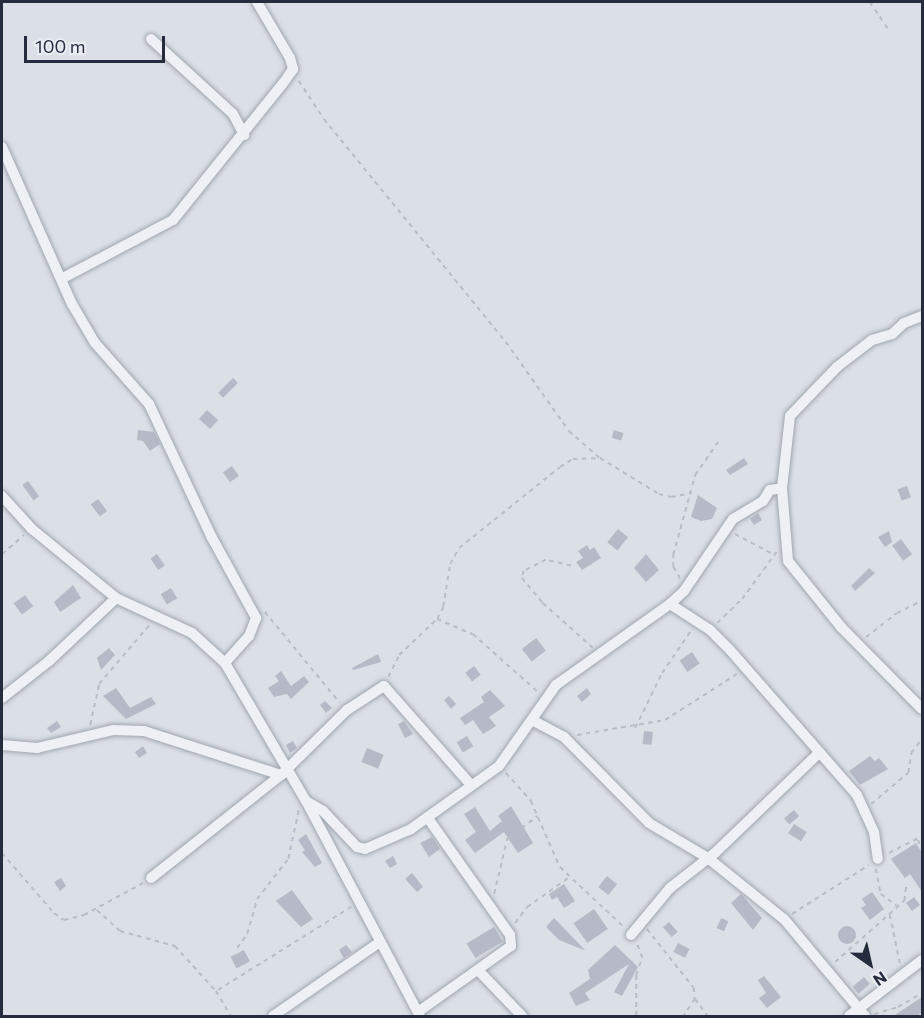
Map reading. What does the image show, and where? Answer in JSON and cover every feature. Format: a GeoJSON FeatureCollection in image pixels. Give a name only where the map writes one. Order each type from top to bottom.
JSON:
{"type":"FeatureCollection","features":[{"type":"Feature","properties":{"kind":"street"},"geometry":{"type":"LineString","coordinates":[[63,278],[173,220],[244,135],[293,69],[280,37],[257,2]]}},
{"type":"Feature","properties":{"kind":"street"},"geometry":{"type":"LineString","coordinates":[[151,39],[233,114],[244,135]]}},
{"type":"Feature","properties":{"kind":"street"},"geometry":{"type":"LineString","coordinates":[[2,147],[63,278],[72,304],[95,343],[149,404],[211,536],[256,618],[254,627],[225,663]]}},
{"type":"Feature","properties":{"kind":"street"},"geometry":{"type":"LineString","coordinates":[[922,316],[904,323],[892,334],[872,340],[837,368],[790,416],[782,488],[784,538],[788,561],[794,572],[922,709]]}},
{"type":"Feature","properties":{"kind":"street"},"geometry":{"type":"LineString","coordinates":[[306,801],[323,811],[357,847],[364,849],[395,838],[427,817],[470,784],[499,766],[545,699],[598,652],[670,604],[684,591],[727,528],[740,513],[763,501],[770,490],[782,488]]}},
{"type":"Feature","properties":{"kind":"street"},"geometry":{"type":"LineString","coordinates":[[2,496],[32,529],[116,598],[192,633],[225,663],[284,772],[306,801],[356,903],[419,1015],[510,949],[511,938],[427,817]]}},
{"type":"Feature","properties":{"kind":"street"},"geometry":{"type":"LineString","coordinates":[[2,698],[49,661],[116,598]]}},
{"type":"Feature","properties":{"kind":"street"},"geometry":{"type":"LineString","coordinates":[[670,604],[710,630],[866,809],[878,859]]}},
{"type":"Feature","properties":{"kind":"street"},"geometry":{"type":"LineString","coordinates":[[151,878],[284,772],[347,710],[384,686],[470,784]]}},
{"type":"Feature","properties":{"kind":"street"},"geometry":{"type":"LineString","coordinates":[[532,720],[564,737],[632,809],[708,858],[784,919],[863,1014]]}},
{"type":"Feature","properties":{"kind":"street"},"geometry":{"type":"LineString","coordinates":[[2,745],[37,748],[113,730],[161,734],[284,772]]}},
{"type":"Feature","properties":{"kind":"street"},"geometry":{"type":"LineString","coordinates":[[631,935],[670,888],[708,858],[819,753]]}},
{"type":"Feature","properties":{"kind":"street"},"geometry":{"type":"LineString","coordinates":[[273,1017],[380,942]]}},
{"type":"Feature","properties":{"kind":"street"},"geometry":{"type":"LineString","coordinates":[[849,1017],[863,1014],[896,981],[922,960]]}},
{"type":"Feature","properties":{"kind":"street"},"geometry":{"type":"LineString","coordinates":[[478,970],[522,1017]]}},
{"type":"Feature","properties":{"kind":"path"},"geometry":{"type":"LineString","coordinates":[[870,2],[891,32]]}},
{"type":"Feature","properties":{"kind":"path"},"geometry":{"type":"LineString","coordinates":[[293,69],[324,119],[436,253],[524,365],[558,417],[600,458],[665,496],[692,493]]}},
{"type":"Feature","properties":{"kind":"path"},"geometry":{"type":"LineString","coordinates":[[684,591],[673,567],[674,555],[692,493],[694,475],[718,442]]}},
{"type":"Feature","properties":{"kind":"path"},"geometry":{"type":"LineString","coordinates":[[384,686],[399,655],[437,619],[446,599],[450,564],[459,548],[560,466],[573,459],[600,458]]}},
{"type":"Feature","properties":{"kind":"path"},"geometry":{"type":"LineString","coordinates":[[727,528],[774,555]]}},
{"type":"Feature","properties":{"kind":"path"},"geometry":{"type":"LineString","coordinates":[[2,554],[32,529]]}},
{"type":"Feature","properties":{"kind":"path"},"geometry":{"type":"LineString","coordinates":[[710,630],[732,611],[784,538]]}},
{"type":"Feature","properties":{"kind":"path"},"geometry":{"type":"LineString","coordinates":[[571,566],[546,560],[524,571],[522,578],[543,603],[598,652]]}},
{"type":"Feature","properties":{"kind":"path"},"geometry":{"type":"LineString","coordinates":[[858,643],[897,614],[922,601]]}},
{"type":"Feature","properties":{"kind":"path"},"geometry":{"type":"LineString","coordinates":[[251,608],[270,616],[347,710]]}},
{"type":"Feature","properties":{"kind":"path"},"geometry":{"type":"LineString","coordinates":[[88,737],[99,684],[147,630],[153,616]]}},
{"type":"Feature","properties":{"kind":"path"},"geometry":{"type":"LineString","coordinates":[[437,619],[473,634],[545,699]]}},
{"type":"Feature","properties":{"kind":"path"},"geometry":{"type":"LineString","coordinates":[[635,728],[662,672],[698,621]]}},
{"type":"Feature","properties":{"kind":"path"},"geometry":{"type":"LineString","coordinates":[[564,737],[635,728],[675,716],[744,668]]}},
{"type":"Feature","properties":{"kind":"path"},"geometry":{"type":"LineString","coordinates":[[866,809],[908,773],[914,746],[922,739]]}},
{"type":"Feature","properties":{"kind":"path"},"geometry":{"type":"LineString","coordinates":[[499,766],[519,786],[538,816],[554,858],[568,878],[631,935],[642,958],[636,975],[636,1017]]}},
{"type":"Feature","properties":{"kind":"path"},"geometry":{"type":"LineString","coordinates":[[237,948],[247,934],[256,899],[288,860],[294,823],[306,801]]}},
{"type":"Feature","properties":{"kind":"path"},"geometry":{"type":"LineString","coordinates":[[490,906],[507,840],[538,816]]}},
{"type":"Feature","properties":{"kind":"path"},"geometry":{"type":"LineString","coordinates":[[784,919],[878,859],[922,836]]}},
{"type":"Feature","properties":{"kind":"path"},"geometry":{"type":"LineString","coordinates":[[917,839],[922,849]]}},
{"type":"Feature","properties":{"kind":"path"},"geometry":{"type":"LineString","coordinates":[[2,853],[54,914],[64,920],[73,920],[151,878]]}},
{"type":"Feature","properties":{"kind":"path"},"geometry":{"type":"LineString","coordinates":[[878,859],[877,886],[891,904],[898,906]]}},
{"type":"Feature","properties":{"kind":"path"},"geometry":{"type":"LineString","coordinates":[[511,938],[520,914],[568,878]]}},
{"type":"Feature","properties":{"kind":"path"},"geometry":{"type":"LineString","coordinates":[[827,969],[898,906],[906,897],[906,886]]}},
{"type":"Feature","properties":{"kind":"path"},"geometry":{"type":"LineString","coordinates":[[216,991],[356,903]]}},
{"type":"Feature","properties":{"kind":"path"},"geometry":{"type":"LineString","coordinates":[[96,908],[120,931],[175,946],[216,991],[231,1017]]}},
{"type":"Feature","properties":{"kind":"path"},"geometry":{"type":"LineString","coordinates":[[890,913],[900,959],[896,981]]}},
{"type":"Feature","properties":{"kind":"path"},"geometry":{"type":"LineString","coordinates":[[640,922],[694,988],[695,999],[708,1017]]}},
{"type":"Feature","properties":{"kind":"path"},"geometry":{"type":"LineString","coordinates":[[863,1014],[898,1007],[922,993]]}},
{"type":"Feature","properties":{"kind":"path"},"geometry":{"type":"LineString","coordinates":[[684,1017],[695,999]]}},
{"type":"Feature","properties":{"kind":"building"},"geometry":{"type":"Polygon","coordinates":[[[233,378],[238,383],[223,398],[218,393],[233,378]]]}},
{"type":"Feature","properties":{"kind":"building"},"geometry":{"type":"Polygon","coordinates":[[[207,410],[218,420],[210,429],[199,419],[207,410]]]}},
{"type":"Feature","properties":{"kind":"building"},"geometry":{"type":"Polygon","coordinates":[[[138,430],[154,432],[160,444],[150,451],[143,441],[137,440],[138,430]]]}},
{"type":"Feature","properties":{"kind":"building"},"geometry":{"type":"Polygon","coordinates":[[[614,430],[624,433],[621,441],[612,438],[614,430]]]}},
{"type":"Feature","properties":{"kind":"building"},"geometry":{"type":"Polygon","coordinates":[[[744,458],[748,464],[730,475],[726,470],[744,458]]]}},
{"type":"Feature","properties":{"kind":"building"},"geometry":{"type":"Polygon","coordinates":[[[232,466],[239,476],[230,482],[223,472],[232,466]]]}},
{"type":"Feature","properties":{"kind":"building"},"geometry":{"type":"Polygon","coordinates":[[[28,481],[39,496],[34,500],[22,485],[28,481]]]}},
{"type":"Feature","properties":{"kind":"building"},"geometry":{"type":"Polygon","coordinates":[[[907,486],[911,497],[902,501],[898,489],[907,486]]]}},
{"type":"Feature","properties":{"kind":"building"},"geometry":{"type":"Polygon","coordinates":[[[698,495],[717,508],[712,519],[701,521],[691,517],[698,495]]]}},
{"type":"Feature","properties":{"kind":"building"},"geometry":{"type":"Polygon","coordinates":[[[98,499],[107,511],[100,516],[91,504],[98,499]]]}},
{"type":"Feature","properties":{"kind":"building"},"geometry":{"type":"Polygon","coordinates":[[[758,513],[762,520],[754,525],[750,519],[758,513]]]}},
{"type":"Feature","properties":{"kind":"building"},"geometry":{"type":"Polygon","coordinates":[[[618,529],[628,537],[617,550],[607,542],[618,529]]]}},
{"type":"Feature","properties":{"kind":"building"},"geometry":{"type":"Polygon","coordinates":[[[889,531],[892,542],[885,547],[878,537],[889,531]]]}},
{"type":"Feature","properties":{"kind":"building"},"geometry":{"type":"Polygon","coordinates":[[[901,539],[912,554],[903,561],[892,545],[901,539]]]}},
{"type":"Feature","properties":{"kind":"building"},"geometry":{"type":"Polygon","coordinates":[[[587,545],[590,550],[594,547],[601,558],[582,570],[576,562],[583,558],[578,551],[587,545]]]}},
{"type":"Feature","properties":{"kind":"building"},"geometry":{"type":"Polygon","coordinates":[[[157,554],[165,566],[158,570],[150,558],[157,554]]]}},
{"type":"Feature","properties":{"kind":"building"},"geometry":{"type":"Polygon","coordinates":[[[646,554],[659,570],[646,582],[634,568],[646,554]]]}},
{"type":"Feature","properties":{"kind":"building"},"geometry":{"type":"Polygon","coordinates":[[[869,568],[875,573],[855,591],[851,586],[869,568]]]}},
{"type":"Feature","properties":{"kind":"building"},"geometry":{"type":"Polygon","coordinates":[[[73,585],[81,598],[60,612],[54,602],[73,585]]]}},
{"type":"Feature","properties":{"kind":"building"},"geometry":{"type":"Polygon","coordinates":[[[171,588],[177,598],[167,604],[161,594],[171,588]]]}},
{"type":"Feature","properties":{"kind":"building"},"geometry":{"type":"Polygon","coordinates":[[[25,595],[33,606],[22,615],[14,603],[25,595]]]}},
{"type":"Feature","properties":{"kind":"building"},"geometry":{"type":"Polygon","coordinates":[[[536,638],[546,651],[532,662],[522,649],[536,638]]]}},
{"type":"Feature","properties":{"kind":"building"},"geometry":{"type":"Polygon","coordinates":[[[109,648],[115,655],[101,670],[97,658],[109,648]]]}},
{"type":"Feature","properties":{"kind":"building"},"geometry":{"type":"Polygon","coordinates":[[[692,652],[700,664],[687,672],[680,660],[692,652]]]}},
{"type":"Feature","properties":{"kind":"building"},"geometry":{"type":"Polygon","coordinates":[[[378,654],[381,662],[353,670],[352,668],[378,654]]]}},
{"type":"Feature","properties":{"kind":"building"},"geometry":{"type":"Polygon","coordinates":[[[474,666],[481,675],[472,681],[465,673],[474,666]]]}},
{"type":"Feature","properties":{"kind":"building"},"geometry":{"type":"Polygon","coordinates":[[[281,671],[291,686],[304,676],[309,682],[291,699],[287,694],[274,697],[268,688],[279,681],[275,676],[281,671]]]}},
{"type":"Feature","properties":{"kind":"building"},"geometry":{"type":"Polygon","coordinates":[[[116,688],[130,708],[151,697],[156,704],[126,719],[103,696],[116,688]]]}},
{"type":"Feature","properties":{"kind":"building"},"geometry":{"type":"Polygon","coordinates":[[[587,688],[591,694],[582,702],[577,696],[587,688]]]}},
{"type":"Feature","properties":{"kind":"building"},"geometry":{"type":"Polygon","coordinates":[[[490,690],[505,706],[489,717],[496,726],[483,734],[473,720],[465,725],[460,718],[484,702],[481,697],[490,690]]]}},
{"type":"Feature","properties":{"kind":"building"},"geometry":{"type":"Polygon","coordinates":[[[449,696],[456,704],[451,709],[444,700],[449,696]]]}},
{"type":"Feature","properties":{"kind":"building"},"geometry":{"type":"Polygon","coordinates":[[[325,701],[332,708],[326,713],[320,705],[325,701]]]}},
{"type":"Feature","properties":{"kind":"building"},"geometry":{"type":"Polygon","coordinates":[[[57,721],[61,727],[51,733],[47,728],[57,721]]]}},
{"type":"Feature","properties":{"kind":"building"},"geometry":{"type":"Polygon","coordinates":[[[404,721],[413,734],[405,738],[398,724],[404,721]]]}},
{"type":"Feature","properties":{"kind":"building"},"geometry":{"type":"Polygon","coordinates":[[[644,731],[653,732],[652,745],[643,744],[644,731]]]}},
{"type":"Feature","properties":{"kind":"building"},"geometry":{"type":"Polygon","coordinates":[[[467,736],[473,746],[463,752],[457,742],[467,736]]]}},
{"type":"Feature","properties":{"kind":"building"},"geometry":{"type":"Polygon","coordinates":[[[293,741],[297,748],[290,753],[286,745],[293,741]]]}},
{"type":"Feature","properties":{"kind":"building"},"geometry":{"type":"Polygon","coordinates":[[[143,746],[147,753],[139,758],[135,752],[143,746]]]}},
{"type":"Feature","properties":{"kind":"building"},"geometry":{"type":"Polygon","coordinates":[[[367,748],[384,755],[378,769],[361,762],[367,748]]]}},
{"type":"Feature","properties":{"kind":"building"},"geometry":{"type":"Polygon","coordinates":[[[870,756],[875,761],[879,758],[888,769],[860,785],[849,771],[870,756]]]}},
{"type":"Feature","properties":{"kind":"building"},"geometry":{"type":"Polygon","coordinates":[[[511,806],[533,843],[518,853],[504,832],[475,853],[465,840],[476,832],[464,814],[475,807],[490,831],[502,821],[498,816],[511,806]]]}},
{"type":"Feature","properties":{"kind":"building"},"geometry":{"type":"Polygon","coordinates":[[[794,810],[799,816],[789,824],[784,818],[794,810]]]}},
{"type":"Feature","properties":{"kind":"building"},"geometry":{"type":"Polygon","coordinates":[[[794,824],[807,832],[801,841],[788,833],[794,824]]]}},
{"type":"Feature","properties":{"kind":"building"},"geometry":{"type":"Polygon","coordinates":[[[306,834],[322,863],[315,867],[302,852],[305,850],[298,840],[306,834]]]}},
{"type":"Feature","properties":{"kind":"building"},"geometry":{"type":"Polygon","coordinates":[[[432,837],[440,849],[429,857],[420,843],[432,837]]]}},
{"type":"Feature","properties":{"kind":"building"},"geometry":{"type":"Polygon","coordinates":[[[916,843],[922,853],[922,892],[910,874],[905,878],[891,859],[916,843]]]}},
{"type":"Feature","properties":{"kind":"building"},"geometry":{"type":"Polygon","coordinates":[[[393,856],[397,864],[390,868],[385,861],[393,856]]]}},
{"type":"Feature","properties":{"kind":"building"},"geometry":{"type":"Polygon","coordinates":[[[412,873],[423,887],[417,892],[405,879],[412,873]]]}},
{"type":"Feature","properties":{"kind":"building"},"geometry":{"type":"Polygon","coordinates":[[[607,876],[617,884],[608,895],[598,887],[607,876]]]}},
{"type":"Feature","properties":{"kind":"building"},"geometry":{"type":"Polygon","coordinates":[[[61,878],[66,886],[60,891],[54,882],[61,878]]]}},
{"type":"Feature","properties":{"kind":"building"},"geometry":{"type":"Polygon","coordinates":[[[564,884],[575,901],[564,908],[557,897],[552,900],[549,894],[564,884]]]}},
{"type":"Feature","properties":{"kind":"building"},"geometry":{"type":"Polygon","coordinates":[[[292,890],[313,919],[301,927],[276,901],[292,890]]]}},
{"type":"Feature","properties":{"kind":"building"},"geometry":{"type":"Polygon","coordinates":[[[872,892],[884,909],[870,920],[861,908],[866,905],[862,899],[872,892]]]}},
{"type":"Feature","properties":{"kind":"building"},"geometry":{"type":"Polygon","coordinates":[[[741,894],[762,918],[753,930],[731,903],[741,894]]]}},
{"type":"Feature","properties":{"kind":"building"},"geometry":{"type":"Polygon","coordinates":[[[914,897],[920,905],[912,911],[906,903],[914,897]]]}},
{"type":"Feature","properties":{"kind":"building"},"geometry":{"type":"Polygon","coordinates":[[[594,909],[608,929],[587,943],[574,923],[594,909]]]}},
{"type":"Feature","properties":{"kind":"building"},"geometry":{"type":"Polygon","coordinates":[[[554,918],[585,950],[559,940],[546,927],[554,918]]]}},
{"type":"Feature","properties":{"kind":"building"},"geometry":{"type":"Polygon","coordinates":[[[721,918],[728,921],[724,931],[717,928],[721,918]]]}},
{"type":"Feature","properties":{"kind":"building"},"geometry":{"type":"Polygon","coordinates":[[[669,922],[678,932],[672,937],[663,927],[669,922]]]}},
{"type":"Feature","properties":{"kind":"building"},"geometry":{"type":"Polygon","coordinates":[[[847,926],[853,929],[856,935],[853,941],[847,944],[841,941],[838,935],[841,929],[847,926]]]}},
{"type":"Feature","properties":{"kind":"building"},"geometry":{"type":"Polygon","coordinates":[[[494,927],[503,942],[475,958],[467,943],[494,927]]]}},
{"type":"Feature","properties":{"kind":"building"},"geometry":{"type":"Polygon","coordinates":[[[678,943],[690,949],[685,958],[673,952],[678,943]]]}},
{"type":"Feature","properties":{"kind":"building"},"geometry":{"type":"Polygon","coordinates":[[[346,945],[352,952],[344,958],[339,950],[346,945]]]}},
{"type":"Feature","properties":{"kind":"building"},"geometry":{"type":"Polygon","coordinates":[[[615,945],[638,967],[622,996],[614,992],[629,964],[585,993],[590,1000],[576,1006],[569,993],[590,979],[588,970],[615,945]]]}},
{"type":"Feature","properties":{"kind":"building"},"geometry":{"type":"Polygon","coordinates":[[[244,950],[250,962],[237,968],[231,957],[244,950]]]}},
{"type":"Feature","properties":{"kind":"building"},"geometry":{"type":"Polygon","coordinates":[[[764,976],[781,997],[767,1008],[759,998],[766,993],[758,980],[764,976]]]}},
{"type":"Feature","properties":{"kind":"building"},"geometry":{"type":"Polygon","coordinates":[[[864,977],[870,984],[859,994],[853,987],[864,977]]]}},
{"type":"Feature","properties":{"kind":"building"},"geometry":{"type":"Polygon","coordinates":[[[922,997],[922,1012],[916,1017],[892,1017],[922,997]]]}}]}
